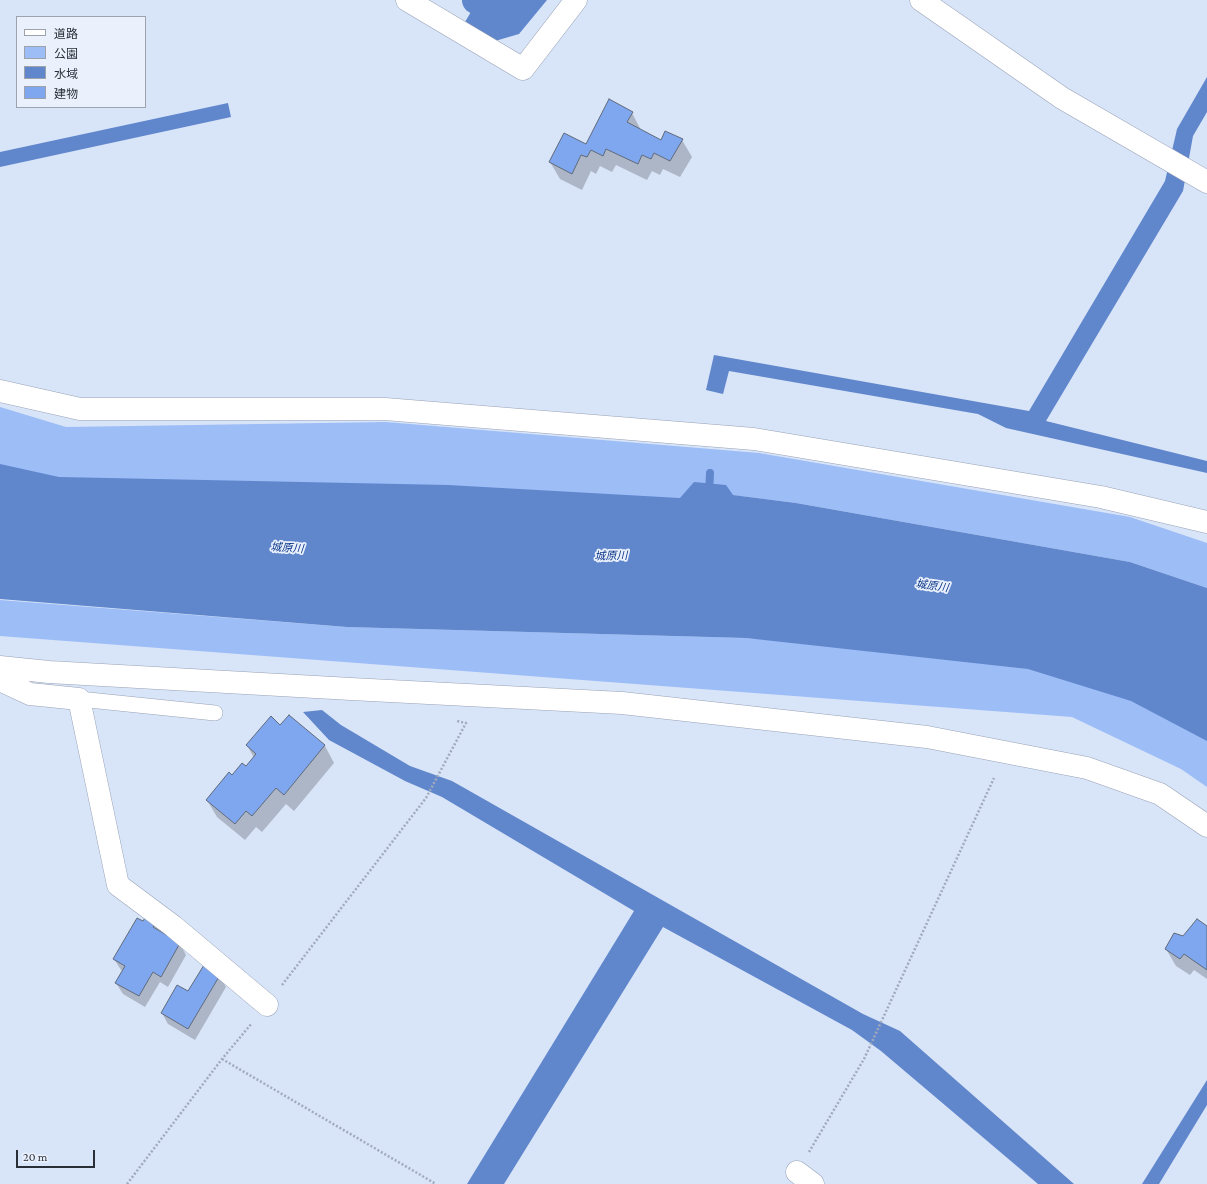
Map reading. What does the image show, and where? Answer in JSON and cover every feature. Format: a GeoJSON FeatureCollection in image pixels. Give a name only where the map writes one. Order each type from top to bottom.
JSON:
{"type":"FeatureCollection","features":[{"type":"Feature","properties":{"kind":"street"},"geometry":{"type":"LineString","coordinates":[[407,0],[523,69],[576,0]]}},
{"type":"Feature","properties":{"kind":"street"},"geometry":{"type":"LineString","coordinates":[[921,0],[1062,98],[1201,178]]}},
{"type":"Feature","properties":{"kind":"street"},"geometry":{"type":"LineString","coordinates":[[0,391],[80,409],[384,409],[754,438],[1101,497],[1207,522]]}},
{"type":"Feature","properties":{"kind":"street"},"geometry":{"type":"LineString","coordinates":[[0,667],[57,672],[622,703],[927,737],[1087,768],[1160,794],[1207,826]]}},
{"type":"Feature","properties":{"kind":"street"},"geometry":{"type":"LineString","coordinates":[[0,680],[30,694],[79,699],[118,885],[173,926],[267,1005]]}},
{"type":"Feature","properties":{"kind":"lane"},"geometry":{"type":"LineString","coordinates":[[79,699],[215,713]]}},
{"type":"Feature","properties":{"kind":"path"},"geometry":{"type":"LineString","coordinates":[[426,798],[466,723],[452,720]]}},
{"type":"Feature","properties":{"kind":"path"},"geometry":{"type":"LineString","coordinates":[[804,1178],[864,1059],[994,778]]}},
{"type":"Feature","properties":{"kind":"path"},"geometry":{"type":"LineString","coordinates":[[222,1059],[436,1184]]}},
{"type":"Feature","properties":{"kind":"green space"},"geometry":{"type":"Polygon","coordinates":[[[0,407],[66,427],[386,422],[759,453],[1130,517],[1207,543],[1207,588],[1130,562],[796,503],[732,495],[680,498],[0,492],[0,407]]]}},
{"type":"Feature","properties":{"kind":"green space"},"geometry":{"type":"Polygon","coordinates":[[[0,600],[347,627],[746,638],[1036,659],[1207,715],[1207,787],[1181,769],[1072,717],[0,636],[0,600]]]}},
{"type":"Feature","properties":{"kind":"water"},"geometry":{"type":"Polygon","coordinates":[[[478,0],[547,0],[519,34],[495,41],[465,22],[478,0]]]}},
{"type":"Feature","properties":{"kind":"water"},"geometry":{"type":"Polygon","coordinates":[[[1207,77],[1207,112],[1193,136],[1183,191],[1046,421],[1207,461],[1207,473],[1006,428],[978,414],[729,371],[723,394],[706,390],[714,355],[1029,411],[1165,181],[1177,129],[1207,77]]]}},
{"type":"Feature","properties":{"kind":"water"},"geometry":{"type":"Polygon","coordinates":[[[228,103],[231,117],[0,167],[0,152],[228,103]]]}},
{"type":"Feature","properties":{"kind":"water","name":"城原川"},"geometry":{"type":"Polygon","coordinates":[[[0,464],[59,477],[448,485],[680,498],[694,482],[726,485],[733,495],[796,503],[1130,562],[1207,588],[1207,741],[1131,701],[1028,669],[746,638],[347,627],[0,599],[0,464]]]}},
{"type":"Feature","properties":{"kind":"water"},"geometry":{"type":"Polygon","coordinates":[[[322,710],[341,725],[410,766],[452,781],[863,1014],[900,1031],[1074,1184],[1038,1184],[881,1051],[852,1030],[663,927],[504,1184],[467,1184],[634,911],[442,797],[405,781],[329,740],[303,712],[322,710]]]}},
{"type":"Feature","properties":{"kind":"water"},"geometry":{"type":"Polygon","coordinates":[[[1207,1080],[1207,1105],[1159,1184],[1142,1184],[1207,1080]]]}},
{"type":"Feature","properties":{"kind":"building"},"geometry":{"type":"Polygon","coordinates":[[[609,99],[633,112],[627,122],[661,140],[665,131],[683,139],[670,161],[654,153],[651,159],[642,155],[638,164],[606,149],[603,156],[591,150],[587,157],[581,155],[572,174],[549,162],[564,133],[586,144],[609,99]]]}},
{"type":"Feature","properties":{"kind":"building"},"geometry":{"type":"Polygon","coordinates":[[[289,715],[325,745],[284,795],[276,788],[252,816],[246,811],[235,824],[206,800],[229,772],[232,775],[242,763],[246,766],[256,754],[246,745],[271,716],[280,725],[289,715]]]}},
{"type":"Feature","properties":{"kind":"building"},"geometry":{"type":"Polygon","coordinates":[[[146,916],[156,922],[153,927],[180,943],[161,977],[153,972],[139,996],[115,983],[125,966],[113,959],[137,918],[143,921],[146,916]]]}},
{"type":"Feature","properties":{"kind":"building"},"geometry":{"type":"Polygon","coordinates":[[[1197,919],[1207,926],[1207,970],[1184,954],[1180,959],[1165,949],[1174,933],[1183,936],[1197,919]]]}},
{"type":"Feature","properties":{"kind":"building"},"geometry":{"type":"Polygon","coordinates":[[[204,965],[220,975],[188,1029],[161,1013],[177,985],[188,991],[204,965]]]}},
{"type":"Feature","properties":{"kind":"waterway"},"geometry":{"type":"LineString","coordinates":[[476,0],[501,15],[514,0]]}},
{"type":"Feature","properties":{"kind":"waterway"},"geometry":{"type":"LineString","coordinates":[[709,494],[710,473]]}}]}
